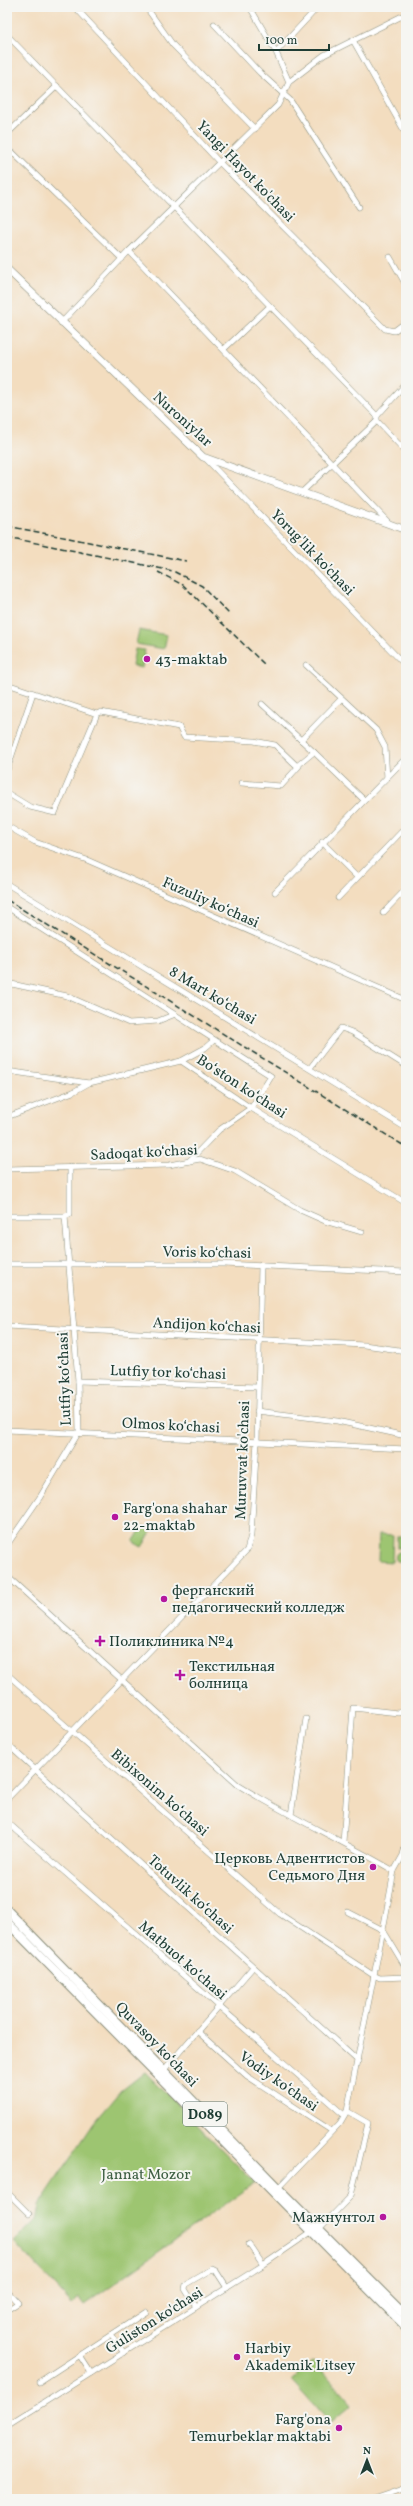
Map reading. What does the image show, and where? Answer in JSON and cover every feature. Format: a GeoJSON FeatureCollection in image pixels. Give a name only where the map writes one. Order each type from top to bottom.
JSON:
{"type":"FeatureCollection","features":[{"type":"Feature","properties":{"kind":"main road","name":"Nuroniylar"},"geometry":{"type":"LineString","coordinates":[[7,269],[61,323],[203,456],[406,530]]}},
{"type":"Feature","properties":{"kind":"main road","name":"Quvasoy koʻchasi"},"geometry":{"type":"LineString","coordinates":[[7,1910],[278,2188],[315,2230],[406,2327]]}},
{"type":"Feature","properties":{"kind":"main road","name":"Quvasoy koʻchasi"},"geometry":{"type":"LineString","coordinates":[[7,1922],[315,2230],[404,2310]]}},
{"type":"Feature","properties":{"kind":"street","name":"Yangi Hayot ko'chasi"},"geometry":{"type":"LineString","coordinates":[[75,7],[220,163],[387,332],[394,332],[406,322]]}},
{"type":"Feature","properties":{"kind":"street"},"geometry":{"type":"LineString","coordinates":[[146,7],[173,45],[255,129]]}},
{"type":"Feature","properties":{"kind":"street"},"geometry":{"type":"LineString","coordinates":[[248,7],[251,9],[276,52],[289,82]]}},
{"type":"Feature","properties":{"kind":"street"},"geometry":{"type":"LineString","coordinates":[[276,52],[318,7]]}},
{"type":"Feature","properties":{"kind":"street"},"geometry":{"type":"LineString","coordinates":[[61,323],[174,207],[255,129],[284,96],[289,82],[324,55],[354,42],[404,15],[406,22]]}},
{"type":"Feature","properties":{"kind":"street"},"geometry":{"type":"LineString","coordinates":[[214,24],[284,96],[290,100],[359,207]]}},
{"type":"Feature","properties":{"kind":"street"},"geometry":{"type":"LineString","coordinates":[[7,35],[270,306],[377,418],[406,452]]}},
{"type":"Feature","properties":{"kind":"street"},"geometry":{"type":"LineString","coordinates":[[354,42],[406,134]]}},
{"type":"Feature","properties":{"kind":"street"},"geometry":{"type":"LineString","coordinates":[[7,134],[57,86]]}},
{"type":"Feature","properties":{"kind":"street"},"geometry":{"type":"LineString","coordinates":[[7,147],[122,259]]}},
{"type":"Feature","properties":{"kind":"street"},"geometry":{"type":"LineString","coordinates":[[130,251],[391,524]]}},
{"type":"Feature","properties":{"kind":"street"},"geometry":{"type":"LineString","coordinates":[[390,258],[406,285]]}},
{"type":"Feature","properties":{"kind":"street"},"geometry":{"type":"LineString","coordinates":[[224,350],[270,306]]}},
{"type":"Feature","properties":{"kind":"street"},"geometry":{"type":"LineString","coordinates":[[302,492],[377,418],[406,384]]}},
{"type":"Feature","properties":{"kind":"street","name":"Yorug'lik ko'chasi"},"geometry":{"type":"LineString","coordinates":[[203,456],[406,666]]}},
{"type":"Feature","properties":{"kind":"street"},"geometry":{"type":"LineString","coordinates":[[306,665],[376,730],[385,746],[387,778]]}},
{"type":"Feature","properties":{"kind":"street"},"geometry":{"type":"LineString","coordinates":[[7,684],[97,714],[101,712],[179,727],[184,737],[254,741],[275,745],[299,766]]}},
{"type":"Feature","properties":{"kind":"street"},"geometry":{"type":"LineString","coordinates":[[7,770],[33,693]]}},
{"type":"Feature","properties":{"kind":"street"},"geometry":{"type":"LineString","coordinates":[[301,740],[341,699]]}},
{"type":"Feature","properties":{"kind":"street"},"geometry":{"type":"LineString","coordinates":[[262,704],[364,800]]}},
{"type":"Feature","properties":{"kind":"street"},"geometry":{"type":"LineString","coordinates":[[7,793],[30,807],[55,813],[97,714]]}},
{"type":"Feature","properties":{"kind":"street"},"geometry":{"type":"LineString","coordinates":[[241,783],[281,786],[314,752]]}},
{"type":"Feature","properties":{"kind":"street"},"geometry":{"type":"LineString","coordinates":[[275,892],[322,842],[406,758]]}},
{"type":"Feature","properties":{"kind":"street","name":"Fuzuliy koʻchasi"},"geometry":{"type":"LineString","coordinates":[[7,826],[35,842],[87,860],[406,1000]]}},
{"type":"Feature","properties":{"kind":"street"},"geometry":{"type":"LineString","coordinates":[[338,898],[406,827]]}},
{"type":"Feature","properties":{"kind":"street"},"geometry":{"type":"LineString","coordinates":[[322,842],[357,877]]}},
{"type":"Feature","properties":{"kind":"street","name":"8 Mart koʻchasi"},"geometry":{"type":"LineString","coordinates":[[7,884],[406,1128]]}},
{"type":"Feature","properties":{"kind":"street"},"geometry":{"type":"LineString","coordinates":[[383,913],[406,889]]}},
{"type":"Feature","properties":{"kind":"street"},"geometry":{"type":"LineString","coordinates":[[7,908],[213,1042],[271,1076],[251,1108],[219,1130],[189,1160]]}},
{"type":"Feature","properties":{"kind":"street"},"geometry":{"type":"LineString","coordinates":[[7,983],[67,996],[128,1023],[158,1021],[173,1015]]}},
{"type":"Feature","properties":{"kind":"street"},"geometry":{"type":"LineString","coordinates":[[310,1068],[341,1028],[352,1032],[406,1066]]}},
{"type":"Feature","properties":{"kind":"street"},"geometry":{"type":"LineString","coordinates":[[181,1060],[206,1048],[213,1042]]}},
{"type":"Feature","properties":{"kind":"street","name":"Boʻston koʻchasi"},"geometry":{"type":"LineString","coordinates":[[7,1117],[73,1092],[89,1083],[181,1060],[251,1108],[406,1204]]}},
{"type":"Feature","properties":{"kind":"street"},"geometry":{"type":"LineString","coordinates":[[7,1071],[89,1083]]}},
{"type":"Feature","properties":{"kind":"street","name":"Sadoqat koʻchasi"},"geometry":{"type":"LineString","coordinates":[[7,1169],[169,1165],[189,1160],[207,1160],[235,1171],[300,1210],[325,1221],[362,1232]]}},
{"type":"Feature","properties":{"kind":"street"},"geometry":{"type":"LineString","coordinates":[[7,1216],[65,1216],[70,1214],[70,1168]]}},
{"type":"Feature","properties":{"kind":"street","name":"Lutfiy koʻchasi"},"geometry":{"type":"LineString","coordinates":[[7,1545],[47,1485],[79,1432],[78,1381],[65,1216]]}},
{"type":"Feature","properties":{"kind":"street","name":"Voris koʻchasi"},"geometry":{"type":"LineString","coordinates":[[7,1264],[69,1265],[127,1263],[261,1265],[406,1272]]}},
{"type":"Feature","properties":{"kind":"street","name":"Muruvvat ko'chasi"},"geometry":{"type":"LineString","coordinates":[[7,1799],[71,1730],[247,1550],[251,1535],[257,1441],[258,1341],[261,1265]]}},
{"type":"Feature","properties":{"kind":"street","name":"Andijon koʻchasi"},"geometry":{"type":"LineString","coordinates":[[7,1326],[258,1341],[364,1345],[406,1351]]}},
{"type":"Feature","properties":{"kind":"street","name":"Lutfiy tor koʻchasi"},"geometry":{"type":"LineString","coordinates":[[78,1381],[257,1387]]}},
{"type":"Feature","properties":{"kind":"street"},"geometry":{"type":"LineString","coordinates":[[257,1412],[337,1421],[406,1436]]}},
{"type":"Feature","properties":{"kind":"street","name":"Olmos koʻchasi"},"geometry":{"type":"LineString","coordinates":[[7,1430],[79,1432],[406,1449]]}},
{"type":"Feature","properties":{"kind":"street"},"geometry":{"type":"LineString","coordinates":[[7,1576],[238,1785],[394,1871]]}},
{"type":"Feature","properties":{"kind":"street","name":"Bibixonim koʻchasi"},"geometry":{"type":"LineString","coordinates":[[7,1674],[280,1914],[373,1975],[380,1978],[406,1977]]}},
{"type":"Feature","properties":{"kind":"street"},"geometry":{"type":"LineString","coordinates":[[343,1842],[353,1708],[398,1712],[406,1711]]}},
{"type":"Feature","properties":{"kind":"street"},"geometry":{"type":"LineString","coordinates":[[291,1815],[306,1719]]}},
{"type":"Feature","properties":{"kind":"street","name":"Totuvlik koʻchasi"},"geometry":{"type":"LineString","coordinates":[[7,1744],[358,2061]]}},
{"type":"Feature","properties":{"kind":"street","name":"Matbuot koʻchasi"},"geometry":{"type":"LineString","coordinates":[[7,1822],[219,2006],[346,2113],[368,2123],[366,2137],[351,2196],[315,2230]]}},
{"type":"Feature","properties":{"kind":"street"},"geometry":{"type":"LineString","coordinates":[[278,2188],[332,2132],[346,2113],[358,2061],[373,1975],[394,1871],[403,1855],[406,1841]]}},
{"type":"Feature","properties":{"kind":"street"},"geometry":{"type":"LineString","coordinates":[[348,1912],[383,1930],[406,1968]]}},
{"type":"Feature","properties":{"kind":"street"},"geometry":{"type":"LineString","coordinates":[[163,2071],[253,1967]]}},
{"type":"Feature","properties":{"kind":"street","name":"Vodiy koʻchasi"},"geometry":{"type":"LineString","coordinates":[[197,2032],[247,2076],[332,2132]]}},
{"type":"Feature","properties":{"kind":"street"},"geometry":{"type":"LineString","coordinates":[[7,2192],[29,2214]]}},
{"type":"Feature","properties":{"kind":"street","name":"Guliston ko'chasi"},"geometry":{"type":"LineString","coordinates":[[7,2426],[227,2288],[315,2230]]}},
{"type":"Feature","properties":{"kind":"street"},"geometry":{"type":"LineString","coordinates":[[249,2244],[263,2265]]}},
{"type":"Feature","properties":{"kind":"street"},"geometry":{"type":"LineString","coordinates":[[196,2307],[185,2289],[186,2284],[212,2269],[216,2271],[227,2288]]}},
{"type":"Feature","properties":{"kind":"street"},"geometry":{"type":"LineString","coordinates":[[7,2291],[18,2303],[7,2310]]}},
{"type":"Feature","properties":{"kind":"street"},"geometry":{"type":"LineString","coordinates":[[39,2382],[146,2312]]}},
{"type":"Feature","properties":{"kind":"street"},"geometry":{"type":"LineString","coordinates":[[111,2335],[124,2353]]}},
{"type":"Feature","properties":{"kind":"street"},"geometry":{"type":"LineString","coordinates":[[80,2356],[91,2373]]}},
{"type":"Feature","properties":{"kind":"street"},"geometry":{"type":"LineString","coordinates":[[377,2499],[406,2489]]}},
{"type":"Feature","properties":{"kind":"green space"},"geometry":{"type":"Polygon","coordinates":[[[139,630],[167,635],[164,649],[136,644],[139,630]]]}},
{"type":"Feature","properties":{"kind":"green space"},"geometry":{"type":"Polygon","coordinates":[[[135,649],[145,650],[142,668],[132,666],[135,649]]]}},
{"type":"Feature","properties":{"kind":"green space"},"geometry":{"type":"Polygon","coordinates":[[[143,1526],[152,1531],[142,1547],[133,1542],[143,1526]]]}},
{"type":"Feature","properties":{"kind":"green space"},"geometry":{"type":"Polygon","coordinates":[[[379,1534],[393,1535],[392,1562],[378,1561],[379,1534]]]}},
{"type":"Feature","properties":{"kind":"green space"},"geometry":{"type":"Polygon","coordinates":[[[397,1536],[403,1536],[403,1548],[397,1548],[397,1536]]]}},
{"type":"Feature","properties":{"kind":"green space"},"geometry":{"type":"Polygon","coordinates":[[[401,1551],[405,1553],[407,1557],[405,1561],[401,1563],[397,1561],[395,1557],[397,1553],[401,1551]]]}},
{"type":"Feature","properties":{"kind":"green space","name":"Jannat Mozor"},"geometry":{"type":"Polygon","coordinates":[[[145,2072],[255,2183],[84,2305],[79,2298],[72,2304],[14,2242],[36,2220],[39,2205],[94,2123],[121,2091],[145,2072]]]}},
{"type":"Feature","properties":{"kind":"green space"},"geometry":{"type":"Polygon","coordinates":[[[314,2361],[352,2404],[330,2423],[292,2380],[314,2361]]]}},
{"type":"Feature","properties":{"kind":"railway"},"geometry":{"type":"LineString","coordinates":[[7,526],[186,561]]}},
{"type":"Feature","properties":{"kind":"railway"},"geometry":{"type":"LineString","coordinates":[[7,537],[173,571],[202,586],[229,614]]}},
{"type":"Feature","properties":{"kind":"railway"},"geometry":{"type":"LineString","coordinates":[[158,572],[183,585],[265,665]]}},
{"type":"Feature","properties":{"kind":"railway"},"geometry":{"type":"LineString","coordinates":[[7,900],[406,1147]]}},
{"type":"Feature","properties":{"kind":"place","name":"43-maktab"},"geometry":{"type":"Point","coordinates":[147,659]}},
{"type":"Feature","properties":{"kind":"place","name":"Farg'ona shahar 22-maktab"},"geometry":{"type":"Point","coordinates":[115,1517]}},
{"type":"Feature","properties":{"kind":"place","name":"ферганский педагогический колледж"},"geometry":{"type":"Point","coordinates":[164,1599]}},
{"type":"Feature","properties":{"kind":"place","name":"Поликлиника №4"},"geometry":{"type":"Point","coordinates":[100,1641]}},
{"type":"Feature","properties":{"kind":"place","name":"Текстильная болница"},"geometry":{"type":"Point","coordinates":[180,1675]}},
{"type":"Feature","properties":{"kind":"place","name":"Церковь Адвентистов Седьмого Дня"},"geometry":{"type":"Point","coordinates":[373,1867]}},
{"type":"Feature","properties":{"kind":"place","name":"Мажнунтол"},"geometry":{"type":"Point","coordinates":[383,2217]}},
{"type":"Feature","properties":{"kind":"place","name":"Harbiy Akademik Litsey"},"geometry":{"type":"Point","coordinates":[237,2357]}},
{"type":"Feature","properties":{"kind":"place","name":"Farg'ona Temurbeklar maktabi"},"geometry":{"type":"Point","coordinates":[339,2428]}}]}
